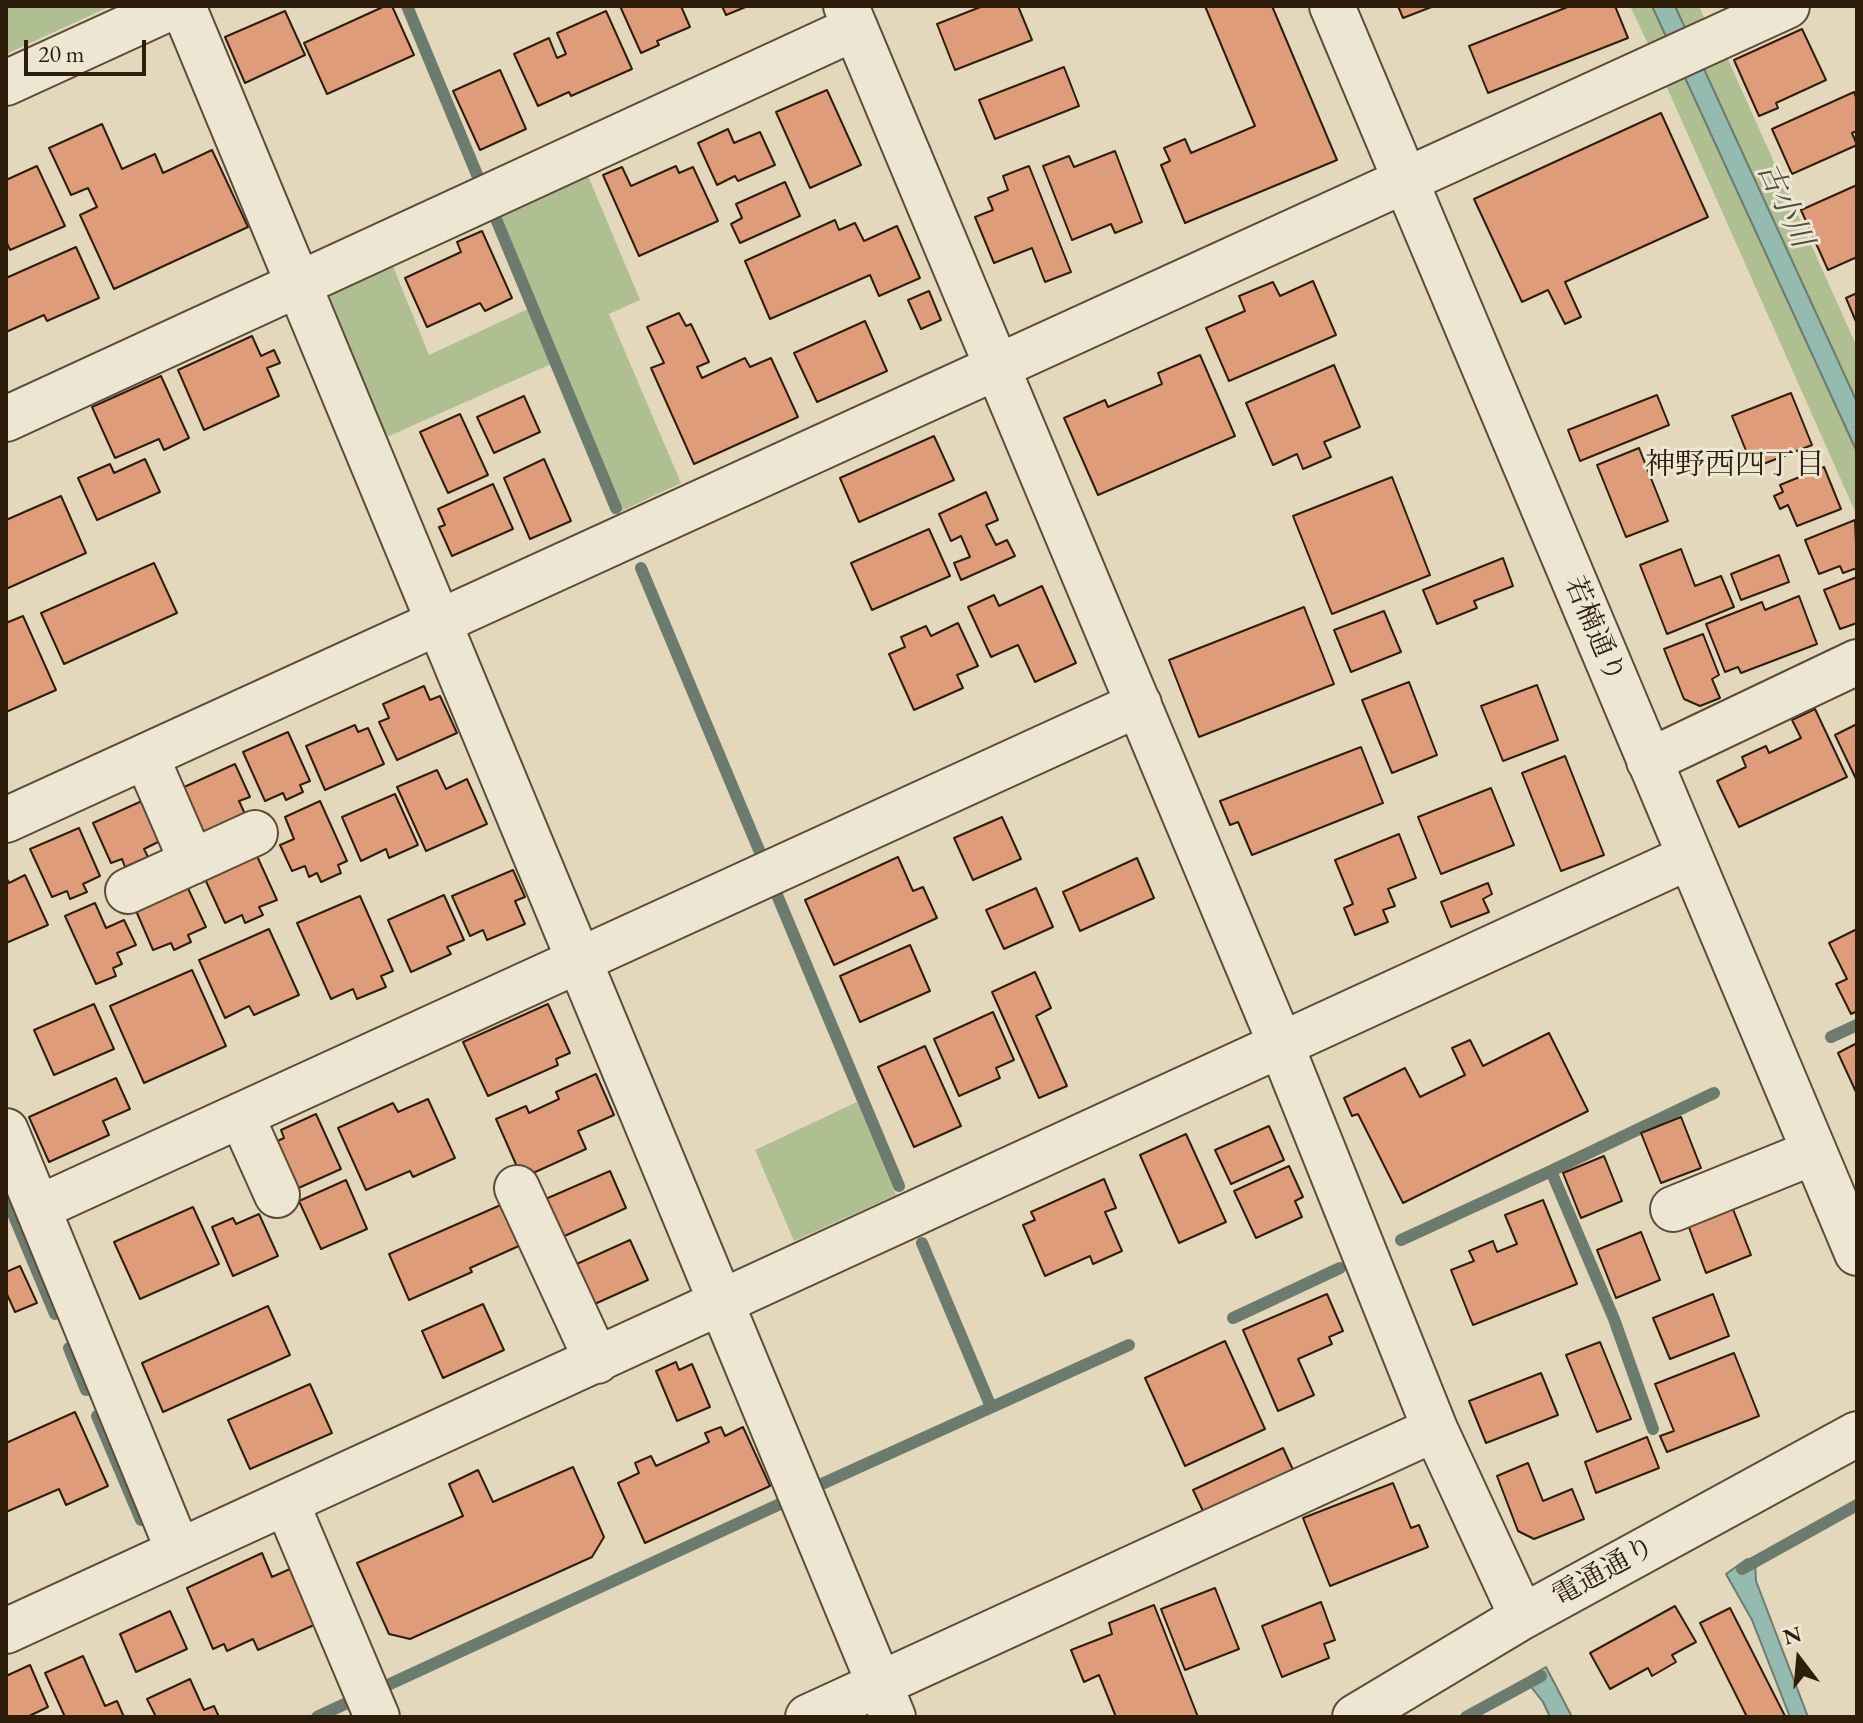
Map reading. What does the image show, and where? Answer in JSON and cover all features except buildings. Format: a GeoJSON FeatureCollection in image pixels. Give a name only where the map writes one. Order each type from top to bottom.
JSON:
{"type":"FeatureCollection","features":[{"type":"Feature","properties":{"kind":"street"},"geometry":{"type":"LineString","coordinates":[[6,83],[174,6]]}},
{"type":"Feature","properties":{"kind":"street"},"geometry":{"type":"LineString","coordinates":[[183,6],[886,1701]]}},
{"type":"Feature","properties":{"kind":"street","name":"若楠通り"},"geometry":{"type":"LineString","coordinates":[[1332,6],[1857,1253]]}},
{"type":"Feature","properties":{"kind":"street"},"geometry":{"type":"LineString","coordinates":[[6,820],[1787,6]]}},
{"type":"Feature","properties":{"kind":"street"},"geometry":{"type":"LineString","coordinates":[[6,419],[298,283],[850,17],[1281,1045],[1435,1429],[1522,1617]]}},
{"type":"Feature","properties":{"kind":"street"},"geometry":{"type":"LineString","coordinates":[[1649,761],[1857,662]]}},
{"type":"Feature","properties":{"kind":"street"},"geometry":{"type":"LineString","coordinates":[[38,1208],[1139,704]]}},
{"type":"Feature","properties":{"kind":"street"},"geometry":{"type":"LineString","coordinates":[[146,756],[192,862]]}},
{"type":"Feature","properties":{"kind":"street"},"geometry":{"type":"LineString","coordinates":[[128,891],[255,833]]}},
{"type":"Feature","properties":{"kind":"street"},"geometry":{"type":"LineString","coordinates":[[6,1631],[1689,857]]}},
{"type":"Feature","properties":{"kind":"street"},"geometry":{"type":"LineString","coordinates":[[241,1115],[277,1195]]}},
{"type":"Feature","properties":{"kind":"street"},"geometry":{"type":"LineString","coordinates":[[6,1131],[178,1550]]}},
{"type":"Feature","properties":{"kind":"street"},"geometry":{"type":"LineString","coordinates":[[1673,1209],[1814,1152]]}},
{"type":"Feature","properties":{"kind":"street"},"geometry":{"type":"LineString","coordinates":[[517,1188],[597,1361]]}},
{"type":"Feature","properties":{"kind":"street"},"geometry":{"type":"LineString","coordinates":[[808,1717],[886,1701],[1435,1429]]}},
{"type":"Feature","properties":{"kind":"street","name":"電通通り"},"geometry":{"type":"LineString","coordinates":[[1355,1717],[1522,1617],[1857,1434]]}},
{"type":"Feature","properties":{"kind":"street"},"geometry":{"type":"LineString","coordinates":[[287,1504],[377,1717]]}},
{"type":"Feature","properties":{"kind":"green space"},"geometry":{"type":"Polygon","coordinates":[[[6,6],[111,6],[6,54],[6,6]]]}},
{"type":"Feature","properties":{"kind":"green space"},"geometry":{"type":"Polygon","coordinates":[[[1630,6],[1652,6],[1668,42],[1651,50],[1630,6]]]}},
{"type":"Feature","properties":{"kind":"green space"},"geometry":{"type":"Polygon","coordinates":[[[1675,6],[1699,6],[1707,24],[1687,33],[1675,6]]]}},
{"type":"Feature","properties":{"kind":"green space"},"geometry":{"type":"Polygon","coordinates":[[[1726,55],[1857,347],[1857,402],[1702,66],[1726,55]]]}},
{"type":"Feature","properties":{"kind":"green space"},"geometry":{"type":"Polygon","coordinates":[[[1683,75],[1857,452],[1857,516],[1665,83],[1683,75]]]}},
{"type":"Feature","properties":{"kind":"green space"},"geometry":{"type":"Polygon","coordinates":[[[586,171],[640,300],[609,314],[681,483],[613,515],[551,364],[380,440],[325,307],[337,282],[390,259],[429,355],[528,309],[489,214],[586,171]]]}},
{"type":"Feature","properties":{"kind":"green space"},"geometry":{"type":"Polygon","coordinates":[[[857,1102],[896,1195],[794,1241],[755,1150],[857,1102]]]}},
{"type":"Feature","properties":{"kind":"water"},"geometry":{"type":"Polygon","coordinates":[[[1652,6],[1675,6],[1857,402],[1857,452],[1652,6]]]}},
{"type":"Feature","properties":{"kind":"water"},"geometry":{"type":"Polygon","coordinates":[[[1747,1559],[1755,1562],[1756,1581],[1808,1717],[1790,1717],[1752,1620],[1726,1574],[1747,1559]]]}},
{"type":"Feature","properties":{"kind":"water"},"geometry":{"type":"Polygon","coordinates":[[[1546,1667],[1572,1717],[1550,1717],[1528,1683],[1529,1677],[1546,1667]]]}},
{"type":"Feature","properties":{"kind":"waterway"},"geometry":{"type":"LineString","coordinates":[[407,6],[478,177]]}},
{"type":"Feature","properties":{"kind":"waterway"},"geometry":{"type":"LineString","coordinates":[[496,219],[616,508]]}},
{"type":"Feature","properties":{"kind":"waterway"},"geometry":{"type":"LineString","coordinates":[[641,568],[759,850]]}},
{"type":"Feature","properties":{"kind":"waterway"},"geometry":{"type":"LineString","coordinates":[[777,895],[899,1186]]}},
{"type":"Feature","properties":{"kind":"waterway"},"geometry":{"type":"LineString","coordinates":[[1831,1037],[1857,1025]]}},
{"type":"Feature","properties":{"kind":"waterway"},"geometry":{"type":"LineString","coordinates":[[1551,1171],[1714,1093]]}},
{"type":"Feature","properties":{"kind":"waterway"},"geometry":{"type":"LineString","coordinates":[[1401,1240],[1551,1171],[1614,1319],[1653,1429]]}},
{"type":"Feature","properties":{"kind":"waterway"},"geometry":{"type":"LineString","coordinates":[[6,1197],[55,1314]]}},
{"type":"Feature","properties":{"kind":"waterway"},"geometry":{"type":"LineString","coordinates":[[922,1243],[991,1407]]}},
{"type":"Feature","properties":{"kind":"waterway"},"geometry":{"type":"LineString","coordinates":[[1233,1318],[1340,1268]]}},
{"type":"Feature","properties":{"kind":"waterway"},"geometry":{"type":"LineString","coordinates":[[824,1483],[1129,1345]]}},
{"type":"Feature","properties":{"kind":"waterway"},"geometry":{"type":"LineString","coordinates":[[69,1348],[86,1390]]}},
{"type":"Feature","properties":{"kind":"waterway"},"geometry":{"type":"LineString","coordinates":[[97,1416],[141,1520]]}},
{"type":"Feature","properties":{"kind":"waterway"},"geometry":{"type":"LineString","coordinates":[[390,1684],[780,1504]]}},
{"type":"Feature","properties":{"kind":"waterway"},"geometry":{"type":"LineString","coordinates":[[1742,1569],[1857,1505]]}},
{"type":"Feature","properties":{"kind":"waterway"},"geometry":{"type":"LineString","coordinates":[[1466,1717],[1541,1676]]}},
{"type":"Feature","properties":{"kind":"waterway"},"geometry":{"type":"LineString","coordinates":[[317,1717],[349,1702]]}},
{"type":"Feature","properties":{"kind":"district","name":"神野西四丁目"},"geometry":{"type":"Point","coordinates":[1735,466]}},
{"type":"Feature","properties":{"kind":"water label","name":"古小川"},"geometry":{"type":"Point","coordinates":[1784,205]}}]}
